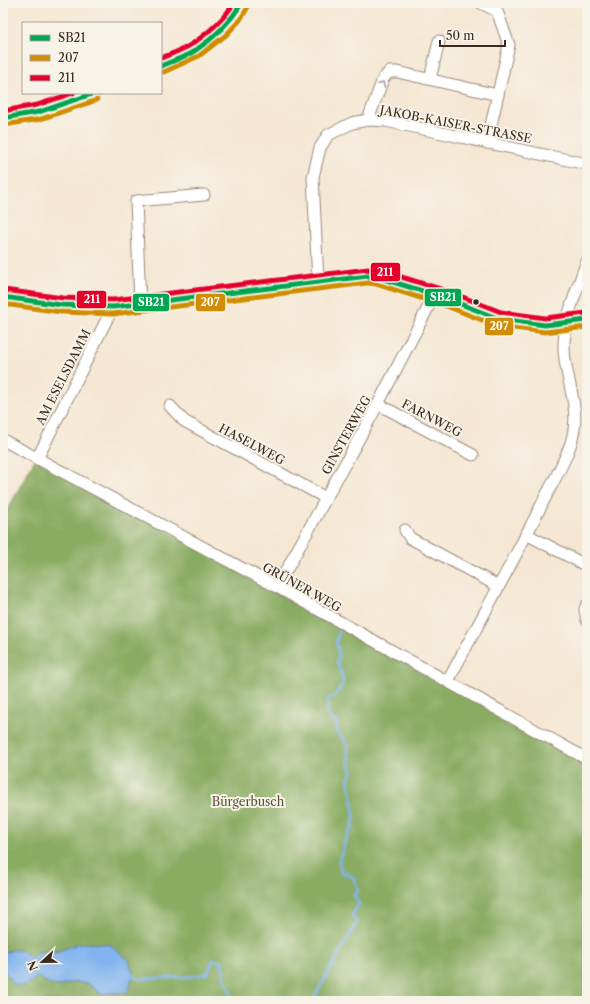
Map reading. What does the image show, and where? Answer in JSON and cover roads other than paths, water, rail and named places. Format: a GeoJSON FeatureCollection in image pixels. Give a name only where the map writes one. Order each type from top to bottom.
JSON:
{"type":"FeatureCollection","features":[{"type":"Feature","properties":{"kind":"street"},"geometry":{"type":"LineString","coordinates":[[162,66],[195,51],[221,30],[234,16],[242,3]]}},
{"type":"Feature","properties":{"kind":"street"},"geometry":{"type":"LineString","coordinates":[[481,3],[497,11],[509,45],[487,143]]}},
{"type":"Feature","properties":{"kind":"street"},"geometry":{"type":"LineString","coordinates":[[430,80],[439,41]]}},
{"type":"Feature","properties":{"kind":"street"},"geometry":{"type":"LineString","coordinates":[[368,120],[383,79],[389,72],[397,72],[498,95]]}},
{"type":"Feature","properties":{"kind":"street"},"geometry":{"type":"LineString","coordinates":[[3,118],[38,112],[92,94]]}},
{"type":"Feature","properties":{"kind":"street","name":"JAKOB-KAISER-STRASSE"},"geometry":{"type":"LineString","coordinates":[[318,282],[313,177],[320,148],[328,135],[352,123],[368,120],[386,121],[587,164]]}},
{"type":"Feature","properties":{"kind":"street"},"geometry":{"type":"LineString","coordinates":[[140,304],[136,201],[204,195]]}},
{"type":"Feature","properties":{"kind":"street"},"geometry":{"type":"LineString","coordinates":[[448,681],[526,534],[564,458],[573,436],[576,412],[564,350],[564,333],[587,261]]}},
{"type":"Feature","properties":{"kind":"street"},"geometry":{"type":"LineString","coordinates":[[3,297],[62,305],[113,307],[352,278],[372,277],[435,294],[499,319],[545,325],[587,320]]}},
{"type":"Feature","properties":{"kind":"street","name":"GINSTERWEG"},"geometry":{"type":"LineString","coordinates":[[277,587],[378,404],[435,294]]}},
{"type":"Feature","properties":{"kind":"street","name":"AM ESELSDAMM"},"geometry":{"type":"LineString","coordinates":[[37,459],[113,307]]}},
{"type":"Feature","properties":{"kind":"street","name":"FARNWEG"},"geometry":{"type":"LineString","coordinates":[[378,404],[473,455]]}},
{"type":"Feature","properties":{"kind":"street","name":"HASELWEG"},"geometry":{"type":"LineString","coordinates":[[170,406],[184,421],[326,498]]}},
{"type":"Feature","properties":{"kind":"street","name":"GRÜNER WEG"},"geometry":{"type":"LineString","coordinates":[[3,440],[277,587],[587,759]]}},
{"type":"Feature","properties":{"kind":"street"},"geometry":{"type":"LineString","coordinates":[[405,530],[410,538],[498,586]]}},
{"type":"Feature","properties":{"kind":"street"},"geometry":{"type":"LineString","coordinates":[[526,534],[587,566]]}},
{"type":"Feature","properties":{"kind":"street"},"geometry":{"type":"LineString","coordinates":[[587,605],[585,609],[587,620]]}},
{"type":"Feature","properties":{"kind":"water"},"geometry":{"type":"Polygon","coordinates":[[[79,943],[109,944],[129,960],[133,974],[128,992],[101,994],[88,984],[75,982],[61,986],[51,985],[37,977],[25,986],[14,985],[4,970],[3,954],[12,950],[22,950],[31,958],[37,952],[59,951],[79,943]]]}},
{"type":"Feature","properties":{"kind":"waterway"},"geometry":{"type":"LineString","coordinates":[[312,1001],[357,922],[352,914],[359,904],[354,895],[358,891],[355,880],[346,872],[344,874],[341,873],[339,861],[345,842],[353,825],[354,815],[352,796],[348,780],[352,772],[347,744],[338,734],[337,722],[332,720],[327,713],[328,699],[335,695],[342,685],[343,680],[337,661],[339,656],[336,642],[339,631]]}},
{"type":"Feature","properties":{"kind":"waterway"},"geometry":{"type":"LineString","coordinates":[[130,974],[140,979],[185,977],[207,974],[213,960],[222,961],[224,977],[233,1001]]}},
{"type":"Feature","properties":{"kind":"park label","name":"Bürgerbusch"},"geometry":{"type":"Point","coordinates":[248,801]}}]}
